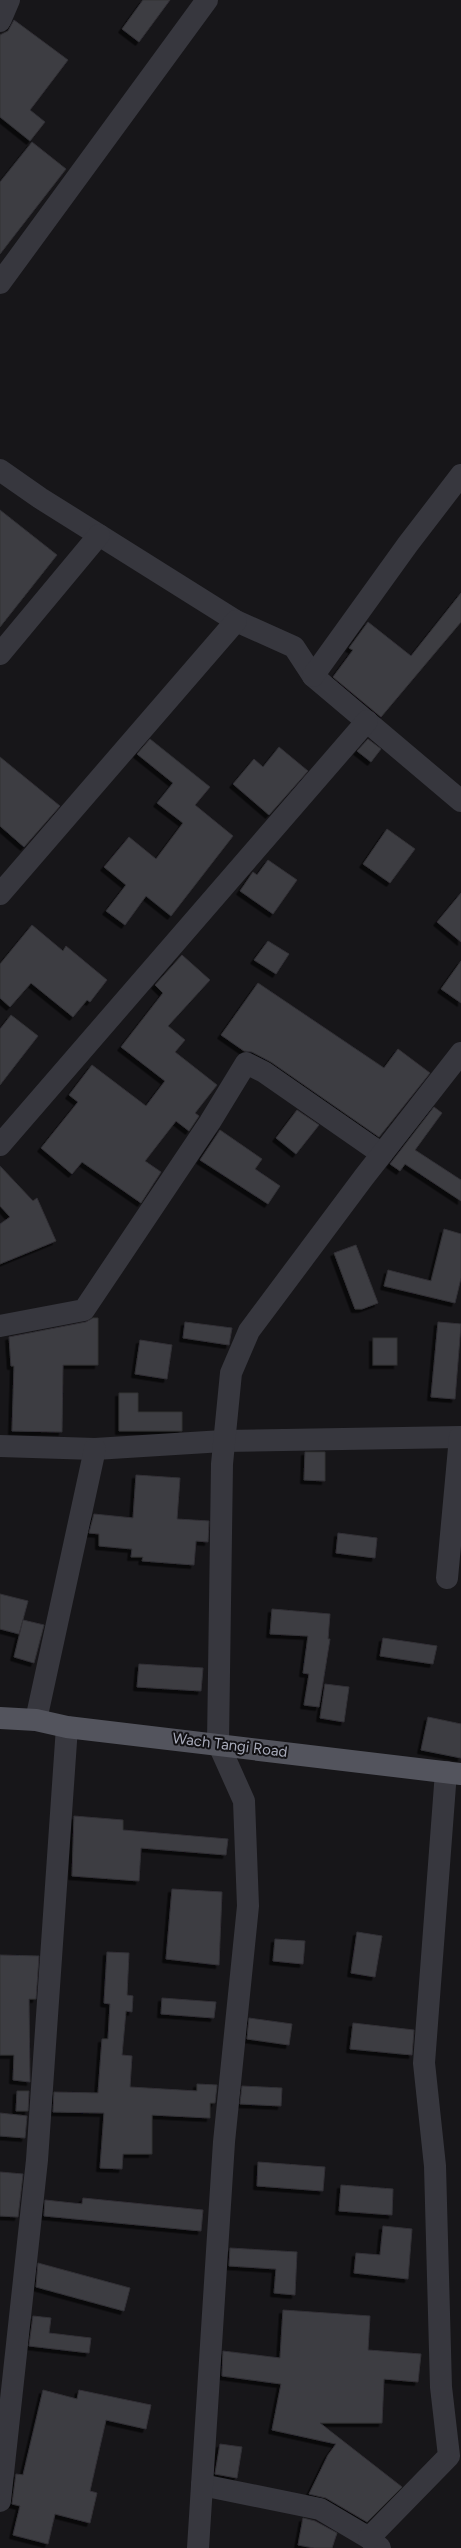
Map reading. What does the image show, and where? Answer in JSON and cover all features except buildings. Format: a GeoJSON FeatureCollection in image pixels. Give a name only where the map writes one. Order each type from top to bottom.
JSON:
{"type":"FeatureCollection","features":[{"type":"Feature","properties":{"kind":"main road","name":"Wach Tangi Road"},"geometry":{"type":"LineString","coordinates":[[0,1718],[36,1720],[67,1727],[218,1743],[454,1773]]}},
{"type":"Feature","properties":{"kind":"street"},"geometry":{"type":"LineString","coordinates":[[0,21],[9,0]]}},
{"type":"Feature","properties":{"kind":"street"},"geometry":{"type":"LineString","coordinates":[[0,282],[207,0]]}},
{"type":"Feature","properties":{"kind":"street"},"geometry":{"type":"LineString","coordinates":[[0,470],[99,535],[236,621],[294,647],[313,676],[461,802]]}},
{"type":"Feature","properties":{"kind":"street"},"geometry":{"type":"LineString","coordinates":[[313,676],[408,544],[461,475]]}},
{"type":"Feature","properties":{"kind":"street"},"geometry":{"type":"LineString","coordinates":[[0,654],[99,535]]}},
{"type":"Feature","properties":{"kind":"street"},"geometry":{"type":"LineString","coordinates":[[0,894],[236,621]]}},
{"type":"Feature","properties":{"kind":"street"},"geometry":{"type":"LineString","coordinates":[[0,1145],[367,722]]}},
{"type":"Feature","properties":{"kind":"street"},"geometry":{"type":"LineString","coordinates":[[198,2548],[224,2142],[248,1906],[244,1801],[218,1743],[223,1442],[231,1372],[249,1331],[382,1154],[461,1054]]}},
{"type":"Feature","properties":{"kind":"street"},"geometry":{"type":"LineString","coordinates":[[0,1326],[84,1310],[210,1122],[246,1063],[264,1072],[382,1154]]}},
{"type":"Feature","properties":{"kind":"street"},"geometry":{"type":"LineString","coordinates":[[0,1446],[95,1449],[223,1442],[460,1437],[447,1578]]}},
{"type":"Feature","properties":{"kind":"street"},"geometry":{"type":"LineString","coordinates":[[36,1720],[95,1449]]}},
{"type":"Feature","properties":{"kind":"street"},"geometry":{"type":"LineString","coordinates":[[0,2501],[37,2160],[67,1727]]}},
{"type":"Feature","properties":{"kind":"street"},"geometry":{"type":"LineString","coordinates":[[202,2485],[320,2509],[375,2543],[449,2456],[441,2387],[435,2166],[424,2063],[454,1773]]}}]}
